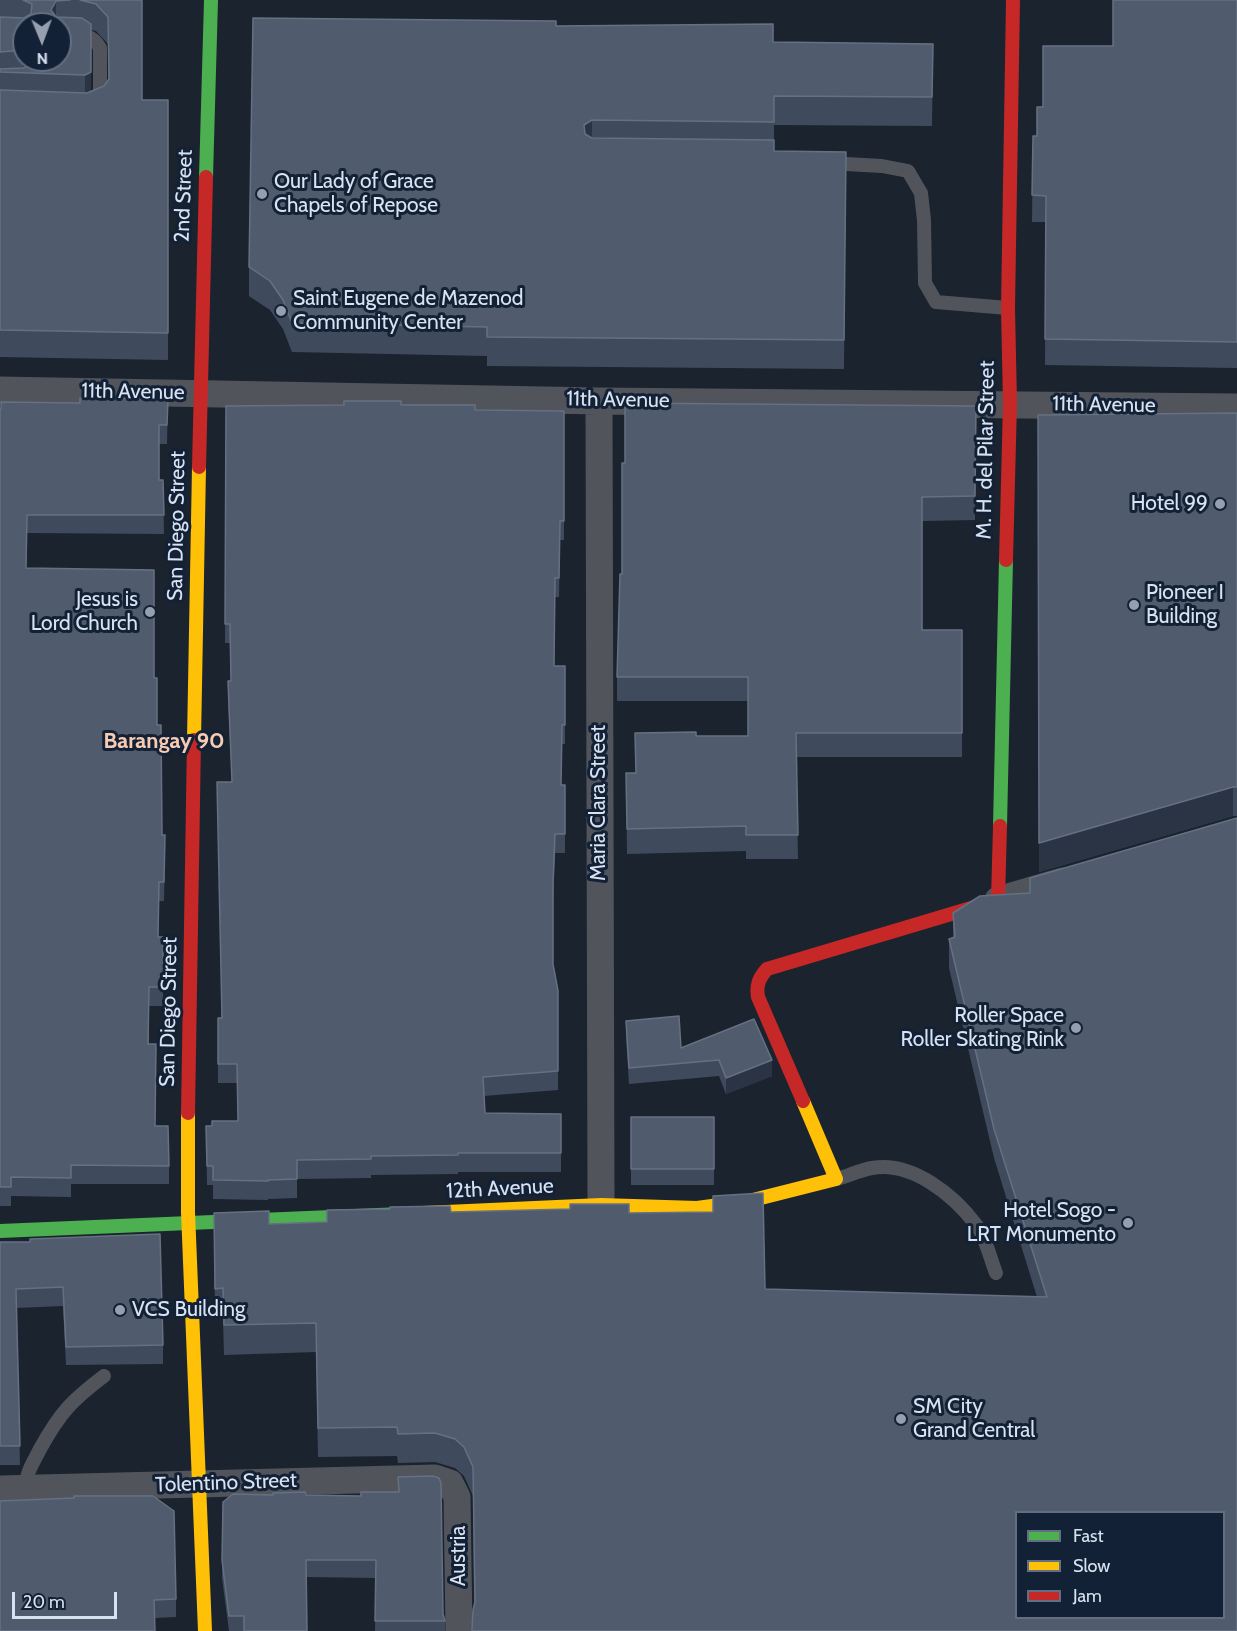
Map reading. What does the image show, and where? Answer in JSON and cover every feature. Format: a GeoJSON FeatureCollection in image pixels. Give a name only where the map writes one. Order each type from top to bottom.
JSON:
{"type":"FeatureCollection","features":[{"type":"Feature","properties":{"kind":"street","name":"2nd Street"},"geometry":{"type":"LineString","coordinates":[[200,393],[211,0]]}},
{"type":"Feature","properties":{"kind":"street","name":"M. H. del Pilar Street"},"geometry":{"type":"LineString","coordinates":[[998,900],[1010,403],[1008,308],[1013,0]]}},
{"type":"Feature","properties":{"kind":"street","name":"11th Avenue"},"geometry":{"type":"LineString","coordinates":[[0,390],[599,401],[1010,403],[1237,407]]}},
{"type":"Feature","properties":{"kind":"street","name":"San Diego Street"},"geometry":{"type":"LineString","coordinates":[[200,393],[187,1140],[188,1223],[201,1485],[205,1631]]}},
{"type":"Feature","properties":{"kind":"street","name":"Maria Clara Street"},"geometry":{"type":"LineString","coordinates":[[599,401],[601,1205]]}},
{"type":"Feature","properties":{"kind":"street"},"geometry":{"type":"LineString","coordinates":[[836,1179],[758,997],[756,987],[759,977],[767,969],[1089,874]]}},
{"type":"Feature","properties":{"kind":"street","name":"12th Avenue"},"geometry":{"type":"LineString","coordinates":[[0,1232],[601,1205],[697,1208],[749,1201],[836,1179]]}},
{"type":"Feature","properties":{"kind":"street","name":"Tolentino Street"},"geometry":{"type":"LineString","coordinates":[[12,1488],[201,1485],[419,1477],[435,1478],[450,1483]]}},
{"type":"Feature","properties":{"kind":"street","name":"Austria"},"geometry":{"type":"LineString","coordinates":[[450,1483],[457,1497],[459,1509],[459,1631]]}},
{"type":"Feature","properties":{"kind":"lane"},"geometry":{"type":"LineString","coordinates":[[72,36],[89,36],[96,40],[100,48],[100,105],[87,111]]}},
{"type":"Feature","properties":{"kind":"lane"},"geometry":{"type":"LineString","coordinates":[[812,162],[882,165],[908,171],[921,193],[925,283],[936,302],[1008,308]]}},
{"type":"Feature","properties":{"kind":"lane"},"geometry":{"type":"LineString","coordinates":[[836,1179],[873,1168],[891,1168],[910,1171],[941,1189],[978,1227],[996,1273]]}},
{"type":"Feature","properties":{"kind":"lane"},"geometry":{"type":"LineString","coordinates":[[12,1488],[26,1475],[55,1421],[76,1397],[104,1376]]}},
{"type":"Feature","properties":{"kind":"building"},"geometry":{"type":"Polygon","coordinates":[[[23,0],[70,0],[56,1],[51,10],[52,12],[31,12],[32,4],[23,0]]]}},
{"type":"Feature","properties":{"kind":"building"},"geometry":{"type":"Polygon","coordinates":[[[80,0],[142,0],[142,100],[168,100],[168,333],[0,330],[0,90],[87,93],[104,86],[109,79],[108,17],[96,4],[80,0]]]}},
{"type":"Feature","properties":{"kind":"building"},"geometry":{"type":"Polygon","coordinates":[[[1113,0],[1237,0],[1237,342],[1045,339],[1046,196],[1032,195],[1033,136],[1037,136],[1037,107],[1043,107],[1043,46],[1113,46],[1113,0]]]}},
{"type":"Feature","properties":{"kind":"building"},"geometry":{"type":"Polygon","coordinates":[[[0,17],[12,18],[12,51],[0,52],[0,17]]]}},
{"type":"Feature","properties":{"kind":"building"},"geometry":{"type":"Polygon","coordinates":[[[72,18],[82,18],[91,24],[91,72],[85,75],[0,72],[0,69],[12,68],[12,72],[72,72],[72,18]]]}},
{"type":"Feature","properties":{"kind":"building"},"geometry":{"type":"Polygon","coordinates":[[[253,18],[556,21],[556,26],[773,24],[773,42],[933,44],[932,97],[774,96],[774,122],[592,120],[584,125],[585,134],[592,138],[774,140],[774,151],[846,152],[844,340],[487,337],[487,327],[292,323],[283,300],[270,281],[249,267],[253,18]]]}},
{"type":"Feature","properties":{"kind":"building"},"geometry":{"type":"Polygon","coordinates":[[[80,398],[168,399],[167,425],[159,425],[159,480],[163,480],[164,515],[27,515],[26,568],[154,570],[154,678],[157,678],[157,725],[161,725],[162,835],[165,835],[164,882],[159,882],[158,937],[163,937],[163,987],[149,987],[148,1044],[156,1044],[155,1126],[168,1126],[169,1166],[71,1165],[71,1178],[11,1177],[11,1187],[0,1187],[0,409],[1,402],[80,403],[80,398]]]}},
{"type":"Feature","properties":{"kind":"building"},"geometry":{"type":"Polygon","coordinates":[[[344,401],[401,401],[401,405],[475,405],[475,410],[564,411],[564,521],[560,521],[559,578],[555,578],[554,666],[565,666],[565,725],[562,725],[561,785],[565,785],[565,834],[555,834],[553,885],[553,964],[558,991],[558,1071],[483,1077],[485,1113],[561,1114],[561,1153],[458,1153],[458,1155],[371,1156],[371,1159],[297,1160],[297,1179],[213,1180],[213,1166],[207,1166],[206,1126],[212,1126],[212,1121],[238,1121],[237,1064],[218,1064],[218,1018],[222,1018],[217,782],[232,782],[228,681],[231,681],[230,624],[225,624],[226,406],[344,405],[344,401]]]}},
{"type":"Feature","properties":{"kind":"building"},"geometry":{"type":"Polygon","coordinates":[[[625,403],[976,406],[975,496],[922,497],[922,630],[962,630],[962,733],[796,733],[798,835],[746,835],[746,826],[627,829],[626,773],[636,773],[635,733],[696,732],[696,736],[748,736],[748,677],[617,677],[620,574],[622,574],[622,463],[625,463],[625,403]]]}},
{"type":"Feature","properties":{"kind":"building"},"geometry":{"type":"Polygon","coordinates":[[[1237,413],[1237,787],[1039,843],[1038,415],[1237,413]]]}},
{"type":"Feature","properties":{"kind":"building"},"geometry":{"type":"Polygon","coordinates":[[[1237,818],[1237,1631],[472,1631],[475,1602],[473,1467],[464,1447],[455,1439],[435,1433],[398,1434],[397,1427],[318,1428],[316,1323],[224,1325],[223,1288],[215,1289],[214,1213],[269,1211],[269,1224],[327,1222],[327,1210],[390,1209],[390,1207],[450,1206],[451,1212],[570,1209],[570,1204],[629,1204],[629,1213],[713,1212],[713,1196],[763,1193],[765,1289],[1047,1297],[994,1129],[949,939],[955,937],[953,913],[980,896],[1030,893],[1030,878],[1237,818]]]}},
{"type":"Feature","properties":{"kind":"building"},"geometry":{"type":"Polygon","coordinates":[[[679,1016],[681,1048],[754,1019],[772,1060],[726,1078],[719,1060],[629,1068],[626,1021],[679,1016]]]}},
{"type":"Feature","properties":{"kind":"building"},"geometry":{"type":"Polygon","coordinates":[[[631,1117],[714,1117],[714,1169],[631,1169],[631,1117]]]}},
{"type":"Feature","properties":{"kind":"building"},"geometry":{"type":"Polygon","coordinates":[[[160,1234],[163,1345],[66,1347],[63,1287],[16,1289],[20,1446],[0,1446],[0,1242],[160,1234]]]}},
{"type":"Feature","properties":{"kind":"building"},"geometry":{"type":"Polygon","coordinates":[[[433,1476],[439,1478],[441,1483],[445,1621],[375,1621],[376,1560],[306,1560],[307,1631],[244,1631],[244,1616],[229,1616],[222,1560],[223,1502],[233,1494],[273,1495],[273,1493],[305,1492],[306,1495],[361,1496],[361,1492],[399,1492],[398,1477],[433,1476]]]}},
{"type":"Feature","properties":{"kind":"building"},"geometry":{"type":"Polygon","coordinates":[[[74,1496],[153,1496],[174,1511],[176,1599],[154,1600],[155,1631],[0,1631],[0,1501],[74,1498],[74,1496]]]}},
{"type":"Feature","properties":{"kind":"traffic: fast"},"geometry":{"type":"LineString","coordinates":[[206,177],[211,0]]}},
{"type":"Feature","properties":{"kind":"traffic: fast"},"geometry":{"type":"LineString","coordinates":[[1000,826],[1006,560]]}},
{"type":"Feature","properties":{"kind":"traffic: fast"},"geometry":{"type":"LineString","coordinates":[[0,1231],[402,1214]]}},
{"type":"Feature","properties":{"kind":"traffic: slow"},"geometry":{"type":"LineString","coordinates":[[194,740],[199,467]]}},
{"type":"Feature","properties":{"kind":"traffic: slow"},"geometry":{"type":"LineString","coordinates":[[402,1214],[601,1205],[697,1208],[749,1201],[836,1179],[803,1101]]}},
{"type":"Feature","properties":{"kind":"traffic: slow"},"geometry":{"type":"LineString","coordinates":[[188,1113],[188,1212],[205,1631]]}},
{"type":"Feature","properties":{"kind":"traffic: jam"},"geometry":{"type":"LineString","coordinates":[[1006,560],[1010,403],[1008,308],[1013,0]]}},
{"type":"Feature","properties":{"kind":"traffic: jam"},"geometry":{"type":"LineString","coordinates":[[199,467],[206,177]]}},
{"type":"Feature","properties":{"kind":"traffic: jam"},"geometry":{"type":"LineString","coordinates":[[188,1113],[194,740]]}},
{"type":"Feature","properties":{"kind":"traffic: jam"},"geometry":{"type":"LineString","coordinates":[[803,1101],[758,997],[757,989],[762,975],[767,969],[998,900],[1000,826]]}},
{"type":"Feature","properties":{"kind":"place","name":"Our Lady of Grace Chapels of Repose"},"geometry":{"type":"Point","coordinates":[262,194]}},
{"type":"Feature","properties":{"kind":"place","name":"Saint Eugene de Mazenod Community Center"},"geometry":{"type":"Point","coordinates":[281,311]}},
{"type":"Feature","properties":{"kind":"place","name":"Hotel 99"},"geometry":{"type":"Point","coordinates":[1220,504]}},
{"type":"Feature","properties":{"kind":"place","name":"Pioneer I Building"},"geometry":{"type":"Point","coordinates":[1134,605]}},
{"type":"Feature","properties":{"kind":"place","name":"Jesus is Lord Church"},"geometry":{"type":"Point","coordinates":[150,612]}},
{"type":"Feature","properties":{"kind":"place","name":"Roller Space Roller Skating Rink"},"geometry":{"type":"Point","coordinates":[1076,1028]}},
{"type":"Feature","properties":{"kind":"place","name":"Hotel Sogo - LRT Monumento"},"geometry":{"type":"Point","coordinates":[1128,1223]}},
{"type":"Feature","properties":{"kind":"place","name":"VCS Building"},"geometry":{"type":"Point","coordinates":[120,1310]}},
{"type":"Feature","properties":{"kind":"place","name":"SM City Grand Central"},"geometry":{"type":"Point","coordinates":[901,1419]}},
{"type":"Feature","properties":{"kind":"district","name":"Barangay 90"},"geometry":{"type":"Point","coordinates":[164,742]}}]}
